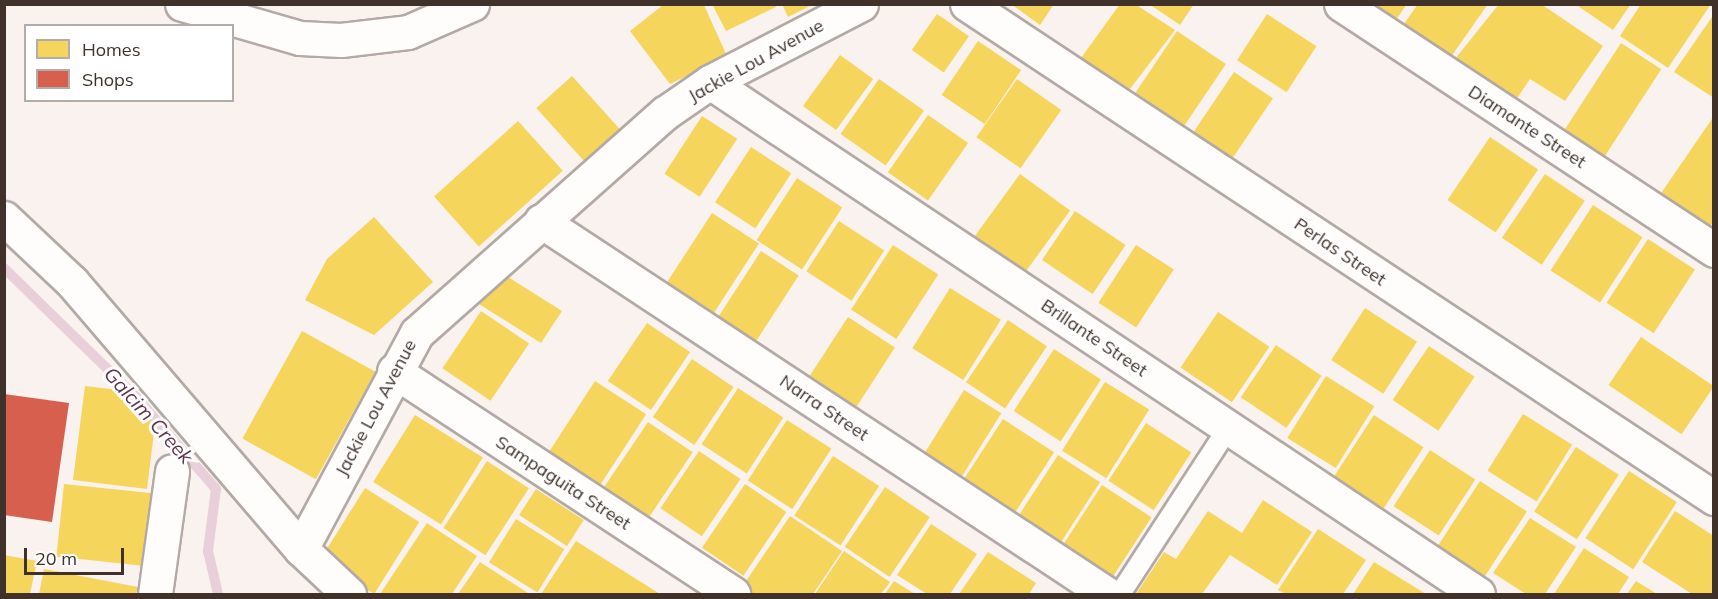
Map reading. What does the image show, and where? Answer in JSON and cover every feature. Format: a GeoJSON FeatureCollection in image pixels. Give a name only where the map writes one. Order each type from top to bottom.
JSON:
{"type":"FeatureCollection","features":[{"type":"Feature","properties":{"kind":"street"},"geometry":{"type":"LineString","coordinates":[[182,4],[300,38],[341,40],[408,32],[472,4]]}},
{"type":"Feature","properties":{"kind":"street","name":"Jackie Lou Avenue"},"geometry":{"type":"LineString","coordinates":[[301,549],[394,371],[417,333],[665,112],[710,82],[861,4]]}},
{"type":"Feature","properties":{"kind":"street","name":"Perlas Street"},"geometry":{"type":"LineString","coordinates":[[968,4],[1713,498]]}},
{"type":"Feature","properties":{"kind":"street","name":"Diamante Street"},"geometry":{"type":"LineString","coordinates":[[1341,4],[1713,250]]}},
{"type":"Feature","properties":{"kind":"street","name":"Brillante Street"},"geometry":{"type":"LineString","coordinates":[[710,82],[1478,594]]}},
{"type":"Feature","properties":{"kind":"street"},"geometry":{"type":"LineString","coordinates":[[4,218],[72,282],[301,549],[349,594]]}},
{"type":"Feature","properties":{"kind":"street","name":"Narra Street"},"geometry":{"type":"LineString","coordinates":[[542,221],[1107,594]]}},
{"type":"Feature","properties":{"kind":"street","name":"Sampaguita Street"},"geometry":{"type":"LineString","coordinates":[[394,371],[733,594]]}},
{"type":"Feature","properties":{"kind":"street"},"geometry":{"type":"LineString","coordinates":[[155,594],[172,471]]}},
{"type":"Feature","properties":{"kind":"lane"},"geometry":{"type":"LineString","coordinates":[[1120,594],[1229,427]]}},
{"type":"Feature","properties":{"kind":"building: Homes"},"geometry":{"type":"Polygon","coordinates":[[[712,4],[775,4],[776,7],[726,31],[712,4]]]}},
{"type":"Feature","properties":{"kind":"building: Homes"},"geometry":{"type":"Polygon","coordinates":[[[782,4],[814,4],[788,17],[782,4]]]}},
{"type":"Feature","properties":{"kind":"building: Homes"},"geometry":{"type":"Polygon","coordinates":[[[1011,4],[1054,4],[1040,25],[1011,4]]]}},
{"type":"Feature","properties":{"kind":"building: Homes"},"geometry":{"type":"Polygon","coordinates":[[[1120,4],[1135,4],[1175,30],[1130,89],[1081,58],[1120,4]]]}},
{"type":"Feature","properties":{"kind":"building: Homes"},"geometry":{"type":"Polygon","coordinates":[[[1149,4],[1194,4],[1180,25],[1149,4]]]}},
{"type":"Feature","properties":{"kind":"building: Homes"},"geometry":{"type":"Polygon","coordinates":[[[1354,4],[1407,4],[1389,30],[1354,4]]]}},
{"type":"Feature","properties":{"kind":"building: Homes"},"geometry":{"type":"Polygon","coordinates":[[[1418,4],[1488,4],[1446,64],[1399,31],[1418,4]]]}},
{"type":"Feature","properties":{"kind":"building: Homes"},"geometry":{"type":"Polygon","coordinates":[[[1499,4],[1541,4],[1603,46],[1565,101],[1530,79],[1509,110],[1447,69],[1499,4]]]}},
{"type":"Feature","properties":{"kind":"building: Homes"},"geometry":{"type":"Polygon","coordinates":[[[1575,4],[1631,4],[1613,30],[1575,4]]]}},
{"type":"Feature","properties":{"kind":"building: Homes"},"geometry":{"type":"Polygon","coordinates":[[[1641,4],[1711,4],[1668,68],[1620,36],[1641,4]]]}},
{"type":"Feature","properties":{"kind":"building: Homes"},"geometry":{"type":"Polygon","coordinates":[[[663,5],[704,5],[727,56],[670,84],[630,31],[663,5]]]}},
{"type":"Feature","properties":{"kind":"building: Homes"},"geometry":{"type":"Polygon","coordinates":[[[937,14],[969,36],[944,72],[912,50],[937,14]]]}},
{"type":"Feature","properties":{"kind":"building: Homes"},"geometry":{"type":"Polygon","coordinates":[[[1267,14],[1316,46],[1287,92],[1237,60],[1267,14]]]}},
{"type":"Feature","properties":{"kind":"building: Homes"},"geometry":{"type":"Polygon","coordinates":[[[1714,14],[1714,98],[1674,72],[1714,14]]]}},
{"type":"Feature","properties":{"kind":"building: Homes"},"geometry":{"type":"Polygon","coordinates":[[[1177,31],[1226,64],[1177,137],[1128,104],[1177,31]]]}},
{"type":"Feature","properties":{"kind":"building: Homes"},"geometry":{"type":"Polygon","coordinates":[[[978,41],[1021,70],[985,124],[942,95],[978,41]]]}},
{"type":"Feature","properties":{"kind":"building: Homes"},"geometry":{"type":"Polygon","coordinates":[[[1621,43],[1661,69],[1601,162],[1561,136],[1621,43]]]}},
{"type":"Feature","properties":{"kind":"building: Homes"},"geometry":{"type":"Polygon","coordinates":[[[840,55],[873,79],[836,130],[803,106],[840,55]]]}},
{"type":"Feature","properties":{"kind":"building: Homes"},"geometry":{"type":"Polygon","coordinates":[[[1234,72],[1273,98],[1225,169],[1186,142],[1234,72]]]}},
{"type":"Feature","properties":{"kind":"building: Homes"},"geometry":{"type":"Polygon","coordinates":[[[572,76],[627,137],[591,169],[536,108],[572,76]]]}},
{"type":"Feature","properties":{"kind":"building: Homes"},"geometry":{"type":"Polygon","coordinates":[[[879,79],[924,111],[886,165],[841,134],[879,79]]]}},
{"type":"Feature","properties":{"kind":"building: Homes"},"geometry":{"type":"Polygon","coordinates":[[[1017,79],[1061,110],[1021,168],[976,137],[1017,79]]]}},
{"type":"Feature","properties":{"kind":"building: Homes"},"geometry":{"type":"Polygon","coordinates":[[[928,115],[968,143],[928,200],[888,172],[928,115]]]}},
{"type":"Feature","properties":{"kind":"building: Homes"},"geometry":{"type":"Polygon","coordinates":[[[702,116],[737,139],[700,197],[664,174],[702,116]]]}},
{"type":"Feature","properties":{"kind":"building: Homes"},"geometry":{"type":"Polygon","coordinates":[[[1714,116],[1714,221],[1706,231],[1657,199],[1714,116]]]}},
{"type":"Feature","properties":{"kind":"building: Homes"},"geometry":{"type":"Polygon","coordinates":[[[518,121],[563,171],[479,246],[434,197],[518,121]]]}},
{"type":"Feature","properties":{"kind":"building: Homes"},"geometry":{"type":"Polygon","coordinates":[[[1490,137],[1538,169],[1496,232],[1448,200],[1490,137]]]}},
{"type":"Feature","properties":{"kind":"building: Homes"},"geometry":{"type":"Polygon","coordinates":[[[751,147],[791,173],[755,228],[715,202],[751,147]]]}},
{"type":"Feature","properties":{"kind":"building: Homes"},"geometry":{"type":"Polygon","coordinates":[[[1020,174],[1070,210],[1025,273],[975,236],[1020,174]]]}},
{"type":"Feature","properties":{"kind":"building: Homes"},"geometry":{"type":"Polygon","coordinates":[[[1545,174],[1585,201],[1542,265],[1502,238],[1545,174]]]}},
{"type":"Feature","properties":{"kind":"building: Homes"},"geometry":{"type":"Polygon","coordinates":[[[797,178],[842,207],[802,269],[757,240],[797,178]]]}},
{"type":"Feature","properties":{"kind":"building: Homes"},"geometry":{"type":"Polygon","coordinates":[[[1593,205],[1642,237],[1600,303],[1551,270],[1593,205]]]}},
{"type":"Feature","properties":{"kind":"building: Homes"},"geometry":{"type":"Polygon","coordinates":[[[1075,211],[1126,245],[1093,294],[1042,260],[1075,211]]]}},
{"type":"Feature","properties":{"kind":"building: Homes"},"geometry":{"type":"Polygon","coordinates":[[[712,213],[759,243],[710,319],[663,288],[712,213]]]}},
{"type":"Feature","properties":{"kind":"building: Homes"},"geometry":{"type":"Polygon","coordinates":[[[374,217],[433,282],[374,335],[305,300],[327,259],[374,217]]]}},
{"type":"Feature","properties":{"kind":"building: Homes"},"geometry":{"type":"Polygon","coordinates":[[[839,221],[884,250],[852,301],[806,271],[839,221]]]}},
{"type":"Feature","properties":{"kind":"building: Homes"},"geometry":{"type":"Polygon","coordinates":[[[1648,239],[1695,269],[1654,333],[1607,303],[1648,239]]]}},
{"type":"Feature","properties":{"kind":"building: Homes"},"geometry":{"type":"Polygon","coordinates":[[[893,245],[938,274],[896,339],[851,310],[893,245]]]}},
{"type":"Feature","properties":{"kind":"building: Homes"},"geometry":{"type":"Polygon","coordinates":[[[1136,245],[1174,270],[1136,327],[1098,303],[1136,245]]]}},
{"type":"Feature","properties":{"kind":"building: Homes"},"geometry":{"type":"Polygon","coordinates":[[[761,251],[799,276],[750,350],[713,326],[761,251]]]}},
{"type":"Feature","properties":{"kind":"building: Homes"},"geometry":{"type":"Polygon","coordinates":[[[505,275],[562,311],[541,343],[474,301],[505,275]]]}},
{"type":"Feature","properties":{"kind":"building: Homes"},"geometry":{"type":"Polygon","coordinates":[[[950,288],[1001,320],[963,380],[912,348],[950,288]]]}},
{"type":"Feature","properties":{"kind":"building: Homes"},"geometry":{"type":"Polygon","coordinates":[[[1365,308],[1417,342],[1383,394],[1331,360],[1365,308]]]}},
{"type":"Feature","properties":{"kind":"building: Homes"},"geometry":{"type":"Polygon","coordinates":[[[481,311],[529,343],[490,401],[442,368],[481,311]]]}},
{"type":"Feature","properties":{"kind":"building: Homes"},"geometry":{"type":"Polygon","coordinates":[[[1218,312],[1269,347],[1232,402],[1181,368],[1218,312]]]}},
{"type":"Feature","properties":{"kind":"building: Homes"},"geometry":{"type":"Polygon","coordinates":[[[848,317],[895,347],[851,415],[804,384],[848,317]]]}},
{"type":"Feature","properties":{"kind":"building: Homes"},"geometry":{"type":"Polygon","coordinates":[[[1008,320],[1047,346],[1005,408],[966,382],[1008,320]]]}},
{"type":"Feature","properties":{"kind":"building: Homes"},"geometry":{"type":"Polygon","coordinates":[[[647,323],[690,352],[651,410],[608,381],[647,323]]]}},
{"type":"Feature","properties":{"kind":"building: Homes"},"geometry":{"type":"Polygon","coordinates":[[[302,331],[375,372],[316,479],[242,439],[302,331]]]}},
{"type":"Feature","properties":{"kind":"building: Homes"},"geometry":{"type":"Polygon","coordinates":[[[1641,337],[1714,386],[1682,434],[1609,385],[1641,337]]]}},
{"type":"Feature","properties":{"kind":"building: Homes"},"geometry":{"type":"Polygon","coordinates":[[[1276,345],[1322,376],[1286,428],[1241,397],[1276,345]]]}},
{"type":"Feature","properties":{"kind":"building: Homes"},"geometry":{"type":"Polygon","coordinates":[[[1429,346],[1475,377],[1438,431],[1393,400],[1429,346]]]}},
{"type":"Feature","properties":{"kind":"building: Homes"},"geometry":{"type":"Polygon","coordinates":[[[1054,349],[1101,379],[1061,442],[1014,411],[1054,349]]]}},
{"type":"Feature","properties":{"kind":"building: Homes"},"geometry":{"type":"Polygon","coordinates":[[[692,359],[733,387],[694,445],[653,417],[692,359]]]}},
{"type":"Feature","properties":{"kind":"building: Homes"},"geometry":{"type":"Polygon","coordinates":[[[1326,376],[1374,406],[1336,468],[1287,438],[1326,376]]]}},
{"type":"Feature","properties":{"kind":"building: Homes"},"geometry":{"type":"Polygon","coordinates":[[[595,381],[646,414],[598,489],[547,456],[595,381]]]}},
{"type":"Feature","properties":{"kind":"building: Homes"},"geometry":{"type":"Polygon","coordinates":[[[1105,382],[1149,410],[1106,478],[1062,451],[1105,382]]]}},
{"type":"Feature","properties":{"kind":"building: Homes"},"geometry":{"type":"Polygon","coordinates":[[[85,386],[126,391],[155,424],[147,489],[73,480],[85,386]]]}},
{"type":"Feature","properties":{"kind":"building: Homes"},"geometry":{"type":"Polygon","coordinates":[[[738,388],[783,417],[747,474],[702,444],[738,388]]]}},
{"type":"Feature","properties":{"kind":"building: Homes"},"geometry":{"type":"Polygon","coordinates":[[[964,390],[1001,413],[958,483],[921,460],[964,390]]]}},
{"type":"Feature","properties":{"kind":"building: Homes"},"geometry":{"type":"Polygon","coordinates":[[[1523,414],[1572,445],[1537,502],[1487,471],[1523,414]]]}},
{"type":"Feature","properties":{"kind":"building: Homes"},"geometry":{"type":"Polygon","coordinates":[[[415,415],[483,457],[441,524],[373,482],[415,415]]]}},
{"type":"Feature","properties":{"kind":"building: Homes"},"geometry":{"type":"Polygon","coordinates":[[[1374,415],[1423,447],[1381,513],[1332,480],[1374,415]]]}},
{"type":"Feature","properties":{"kind":"building: Homes"},"geometry":{"type":"Polygon","coordinates":[[[1003,419],[1054,452],[1011,518],[960,485],[1003,419]]]}},
{"type":"Feature","properties":{"kind":"building: Homes"},"geometry":{"type":"Polygon","coordinates":[[[787,420],[831,449],[792,509],[748,480],[787,420]]]}},
{"type":"Feature","properties":{"kind":"building: Homes"},"geometry":{"type":"Polygon","coordinates":[[[648,422],[693,452],[649,518],[604,487],[648,422]]]}},
{"type":"Feature","properties":{"kind":"building: Homes"},"geometry":{"type":"Polygon","coordinates":[[[1146,423],[1191,452],[1154,510],[1108,481],[1146,423]]]}},
{"type":"Feature","properties":{"kind":"building: Homes"},"geometry":{"type":"Polygon","coordinates":[[[1576,447],[1619,475],[1577,539],[1534,512],[1576,447]]]}},
{"type":"Feature","properties":{"kind":"building: Homes"},"geometry":{"type":"Polygon","coordinates":[[[1430,450],[1475,479],[1439,536],[1394,506],[1430,450]]]}},
{"type":"Feature","properties":{"kind":"building: Homes"},"geometry":{"type":"Polygon","coordinates":[[[699,451],[740,479],[702,536],[660,508],[699,451]]]}},
{"type":"Feature","properties":{"kind":"building: Homes"},"geometry":{"type":"Polygon","coordinates":[[[1058,455],[1100,482],[1057,548],[1015,521],[1058,455]]]}},
{"type":"Feature","properties":{"kind":"building: Homes"},"geometry":{"type":"Polygon","coordinates":[[[833,456],[879,486],[840,546],[794,516],[833,456]]]}},
{"type":"Feature","properties":{"kind":"building: Homes"},"geometry":{"type":"Polygon","coordinates":[[[487,461],[529,488],[485,555],[443,528],[487,461]]]}},
{"type":"Feature","properties":{"kind":"building: Homes"},"geometry":{"type":"Polygon","coordinates":[[[1629,471],[1677,502],[1633,569],[1585,538],[1629,471]]]}},
{"type":"Feature","properties":{"kind":"building: Homes"},"geometry":{"type":"Polygon","coordinates":[[[1480,481],[1527,511],[1483,579],[1436,548],[1480,481]]]}},
{"type":"Feature","properties":{"kind":"building: Homes"},"geometry":{"type":"Polygon","coordinates":[[[64,484],[153,493],[145,566],[56,557],[64,484]]]}},
{"type":"Feature","properties":{"kind":"building: Homes"},"geometry":{"type":"Polygon","coordinates":[[[745,484],[786,512],[743,576],[702,548],[745,484]]]}},
{"type":"Feature","properties":{"kind":"building: Homes"},"geometry":{"type":"Polygon","coordinates":[[[1102,485],[1151,517],[1111,579],[1062,547],[1102,485]]]}},
{"type":"Feature","properties":{"kind":"building: Homes"},"geometry":{"type":"Polygon","coordinates":[[[885,487],[930,517],[890,577],[845,547],[885,487]]]}},
{"type":"Feature","properties":{"kind":"building: Homes"},"geometry":{"type":"Polygon","coordinates":[[[365,488],[419,522],[374,594],[320,560],[365,488]]]}},
{"type":"Feature","properties":{"kind":"building: Homes"},"geometry":{"type":"Polygon","coordinates":[[[536,489],[584,520],[567,546],[519,515],[536,489]]]}},
{"type":"Feature","properties":{"kind":"building: Homes"},"geometry":{"type":"Polygon","coordinates":[[[1263,500],[1312,532],[1277,585],[1230,555],[1202,594],[1136,594],[1164,552],[1176,559],[1208,511],[1242,533],[1263,500]]]}},
{"type":"Feature","properties":{"kind":"building: Homes"},"geometry":{"type":"Polygon","coordinates":[[[1675,511],[1714,536],[1714,594],[1692,594],[1642,562],[1675,511]]]}},
{"type":"Feature","properties":{"kind":"building: Homes"},"geometry":{"type":"Polygon","coordinates":[[[790,516],[842,551],[813,594],[753,594],[742,587],[790,516]]]}},
{"type":"Feature","properties":{"kind":"building: Homes"},"geometry":{"type":"Polygon","coordinates":[[[1530,518],[1576,547],[1545,594],[1526,594],[1493,573],[1530,518]]]}},
{"type":"Feature","properties":{"kind":"building: Homes"},"geometry":{"type":"Polygon","coordinates":[[[516,519],[564,549],[537,592],[489,562],[516,519]]]}},
{"type":"Feature","properties":{"kind":"building: Homes"},"geometry":{"type":"Polygon","coordinates":[[[427,523],[477,556],[452,594],[380,594],[427,523]]]}},
{"type":"Feature","properties":{"kind":"building: Homes"},"geometry":{"type":"Polygon","coordinates":[[[931,524],[977,554],[950,594],[927,594],[897,575],[931,524]]]}},
{"type":"Feature","properties":{"kind":"building: Homes"},"geometry":{"type":"Polygon","coordinates":[[[1318,529],[1366,560],[1343,594],[1286,594],[1278,590],[1318,529]]]}},
{"type":"Feature","properties":{"kind":"building: Homes"},"geometry":{"type":"Polygon","coordinates":[[[576,541],[660,594],[541,594],[576,541]]]}},
{"type":"Feature","properties":{"kind":"building: Homes"},"geometry":{"type":"Polygon","coordinates":[[[1584,548],[1629,577],[1618,594],[1554,594],[1584,548]]]}},
{"type":"Feature","properties":{"kind":"building: Homes"},"geometry":{"type":"Polygon","coordinates":[[[844,551],[890,582],[881,594],[815,594],[844,551]]]}},
{"type":"Feature","properties":{"kind":"building: Homes"},"geometry":{"type":"Polygon","coordinates":[[[988,552],[1036,583],[1029,594],[959,594],[988,552]]]}},
{"type":"Feature","properties":{"kind":"building: Homes"},"geometry":{"type":"Polygon","coordinates":[[[4,555],[37,561],[30,594],[4,594],[4,555]]]}},
{"type":"Feature","properties":{"kind":"building: Homes"},"geometry":{"type":"Polygon","coordinates":[[[480,562],[528,593],[458,594],[480,562]]]}},
{"type":"Feature","properties":{"kind":"building: Homes"},"geometry":{"type":"Polygon","coordinates":[[[1374,562],[1426,594],[1353,594],[1374,562]]]}},
{"type":"Feature","properties":{"kind":"building: Homes"},"geometry":{"type":"Polygon","coordinates":[[[44,569],[138,587],[136,594],[39,594],[44,569]]]}},
{"type":"Feature","properties":{"kind":"building: Homes"},"geometry":{"type":"Polygon","coordinates":[[[894,581],[915,594],[885,594],[894,581]]]}},
{"type":"Feature","properties":{"kind":"building: Homes"},"geometry":{"type":"Polygon","coordinates":[[[1636,581],[1657,594],[1627,594],[1636,581]]]}},
{"type":"Feature","properties":{"kind":"building: Shops"},"geometry":{"type":"Polygon","coordinates":[[[4,394],[69,403],[52,522],[4,515],[4,394]]]}},
{"type":"Feature","properties":{"kind":"waterway","name":"Galcim Creek"},"geometry":{"type":"LineString","coordinates":[[4,268],[136,397],[216,489],[208,551],[218,594]]}}]}
